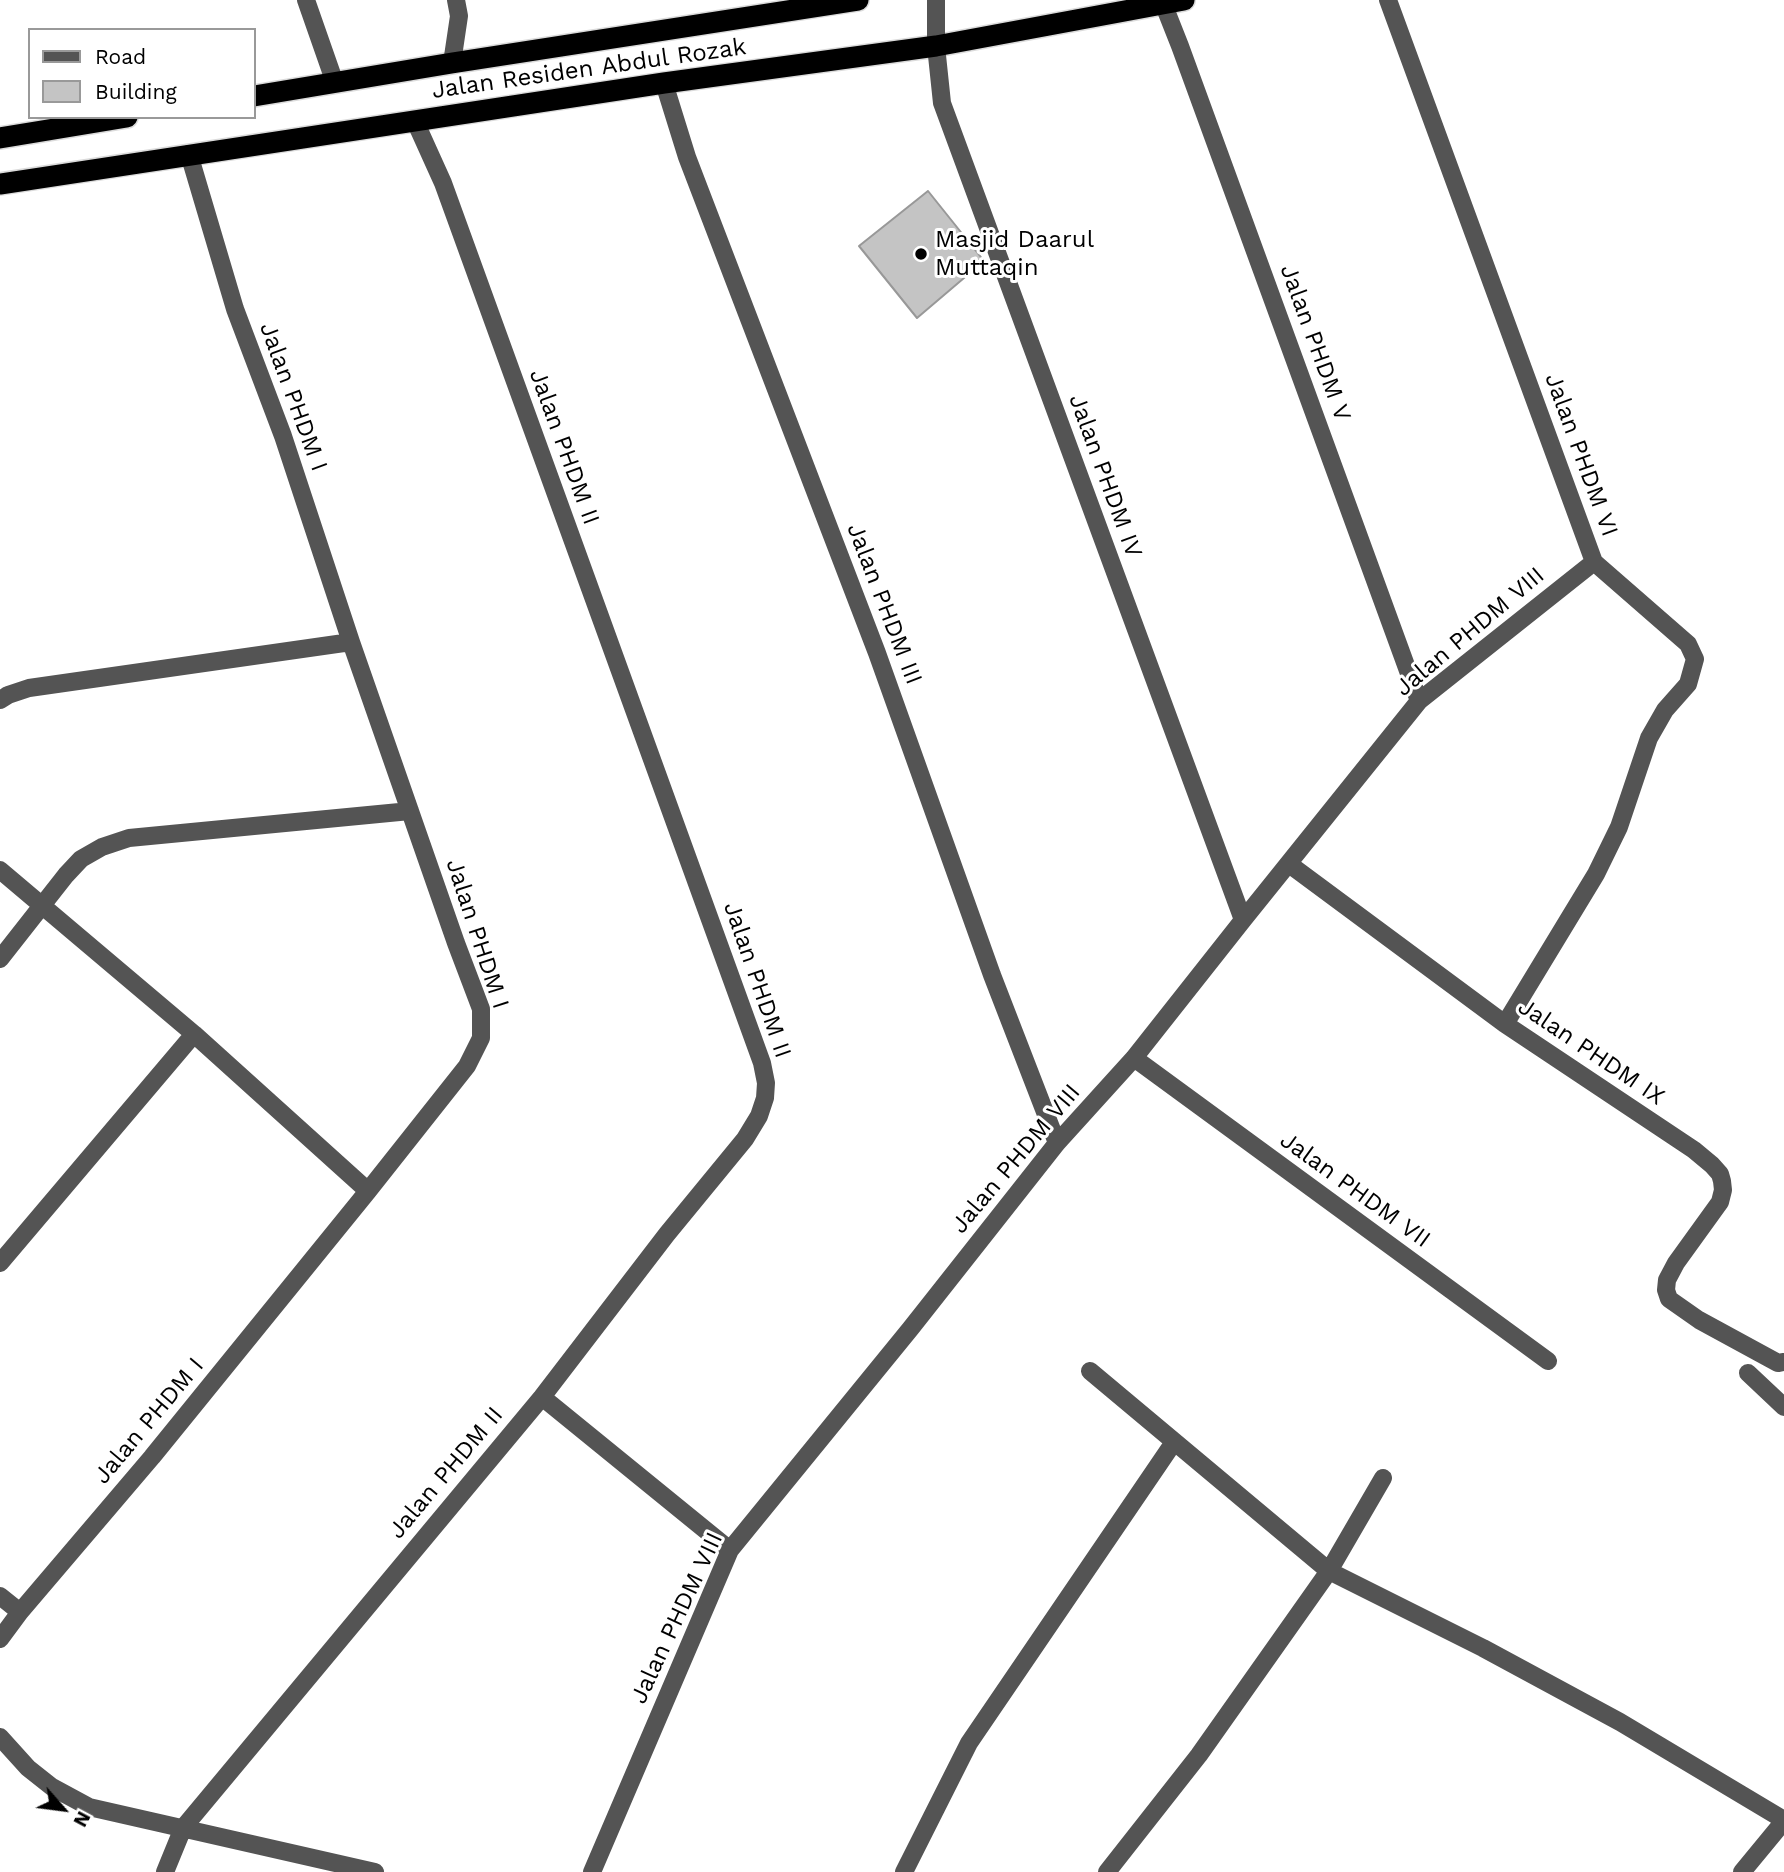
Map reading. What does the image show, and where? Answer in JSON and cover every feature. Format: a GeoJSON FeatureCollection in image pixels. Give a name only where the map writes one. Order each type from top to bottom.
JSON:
{"type":"FeatureCollection","features":[{"type":"Feature","properties":{"kind":"highway","name":"Jalan Residen Abdul Rozak"},"geometry":{"type":"LineString","coordinates":[[256,96],[858,0]]}},
{"type":"Feature","properties":{"kind":"highway","name":"Jalan Residen Abdul Rozak"},"geometry":{"type":"LineString","coordinates":[[0,184],[664,83],[936,46],[1184,0]]}},
{"type":"Feature","properties":{"kind":"highway"},"geometry":{"type":"LineString","coordinates":[[0,138],[115,119]]}},
{"type":"Feature","properties":{"kind":"street"},"geometry":{"type":"LineString","coordinates":[[306,0],[335,83]]}},
{"type":"Feature","properties":{"kind":"street"},"geometry":{"type":"LineString","coordinates":[[452,63],[458,16],[456,0]]}},
{"type":"Feature","properties":{"kind":"street","name":"Jalan PHDM IV"},"geometry":{"type":"LineString","coordinates":[[936,0],[936,46],[942,103],[1243,920]]}},
{"type":"Feature","properties":{"kind":"street","name":"Jalan PHDM VI"},"geometry":{"type":"LineString","coordinates":[[1388,0],[1594,562],[1688,644],[1695,659],[1688,684],[1664,710],[1649,738],[1619,827],[1596,874],[1505,1024]]}},
{"type":"Feature","properties":{"kind":"street","name":"Jalan PHDM V"},"geometry":{"type":"LineString","coordinates":[[1163,4],[1419,701]]}},
{"type":"Feature","properties":{"kind":"street","name":"Jalan PHDM III"},"geometry":{"type":"LineString","coordinates":[[664,83],[687,157],[877,653],[987,962],[1057,1143]]}},
{"type":"Feature","properties":{"kind":"street","name":"Jalan PHDM II"},"geometry":{"type":"LineString","coordinates":[[165,1872],[183,1828],[542,1397],[667,1234],[745,1139],[759,1116],[765,1097],[766,1083],[762,1063],[443,183],[415,121]]}},
{"type":"Feature","properties":{"kind":"street","name":"Jalan PHDM I"},"geometry":{"type":"LineString","coordinates":[[0,1639],[368,1191],[467,1066],[481,1038],[481,1009],[351,642],[283,436],[235,309],[188,155]]}},
{"type":"Feature","properties":{"kind":"street","name":"Jalan PHDM VIII"},"geometry":{"type":"LineString","coordinates":[[592,1872],[730,1550],[1057,1143],[1134,1058],[1419,701],[1594,562]]}},
{"type":"Feature","properties":{"kind":"street"},"geometry":{"type":"LineString","coordinates":[[0,700],[29,688],[351,642]]}},
{"type":"Feature","properties":{"kind":"street"},"geometry":{"type":"LineString","coordinates":[[0,959],[41,904],[81,859],[102,847],[129,838],[410,811]]}},
{"type":"Feature","properties":{"kind":"street","name":"Jalan PHDM IX"},"geometry":{"type":"LineString","coordinates":[[1289,864],[1505,1024],[1694,1150],[1720,1174],[1723,1190],[1720,1202],[1676,1263],[1667,1280],[1668,1299],[1699,1320],[1779,1363],[1784,1362]]}},
{"type":"Feature","properties":{"kind":"street"},"geometry":{"type":"LineString","coordinates":[[0,870],[194,1034],[368,1191]]}},
{"type":"Feature","properties":{"kind":"street"},"geometry":{"type":"LineString","coordinates":[[0,1263],[194,1034]]}},
{"type":"Feature","properties":{"kind":"street","name":"Jalan PHDM VII"},"geometry":{"type":"LineString","coordinates":[[1134,1058],[1548,1361]]}},
{"type":"Feature","properties":{"kind":"street"},"geometry":{"type":"LineString","coordinates":[[1090,1371],[1329,1571],[1574,1697],[1784,1820],[1742,1872]]}},
{"type":"Feature","properties":{"kind":"street"},"geometry":{"type":"LineString","coordinates":[[1748,1373],[1784,1407]]}},
{"type":"Feature","properties":{"kind":"street"},"geometry":{"type":"LineString","coordinates":[[542,1397],[730,1550]]}},
{"type":"Feature","properties":{"kind":"street"},"geometry":{"type":"LineString","coordinates":[[904,1872],[969,1743],[1174,1442]]}},
{"type":"Feature","properties":{"kind":"street"},"geometry":{"type":"LineString","coordinates":[[1107,1872],[1199,1755],[1329,1571],[1383,1478]]}},
{"type":"Feature","properties":{"kind":"street"},"geometry":{"type":"LineString","coordinates":[[0,1596],[20,1612]]}},
{"type":"Feature","properties":{"kind":"street"},"geometry":{"type":"LineString","coordinates":[[0,1737],[28,1768],[52,1787],[89,1807],[373,1872]]}},
{"type":"Feature","properties":{"kind":"building","name":"Masjid Daarul Muttaqin"},"geometry":{"type":"Polygon","coordinates":[[[928,191],[984,261],[917,318],[859,246],[928,191]]]}},
{"type":"Feature","properties":{"kind":"place","name":"Masjid Daarul Muttaqin"},"geometry":{"type":"Point","coordinates":[921,254]}}]}
